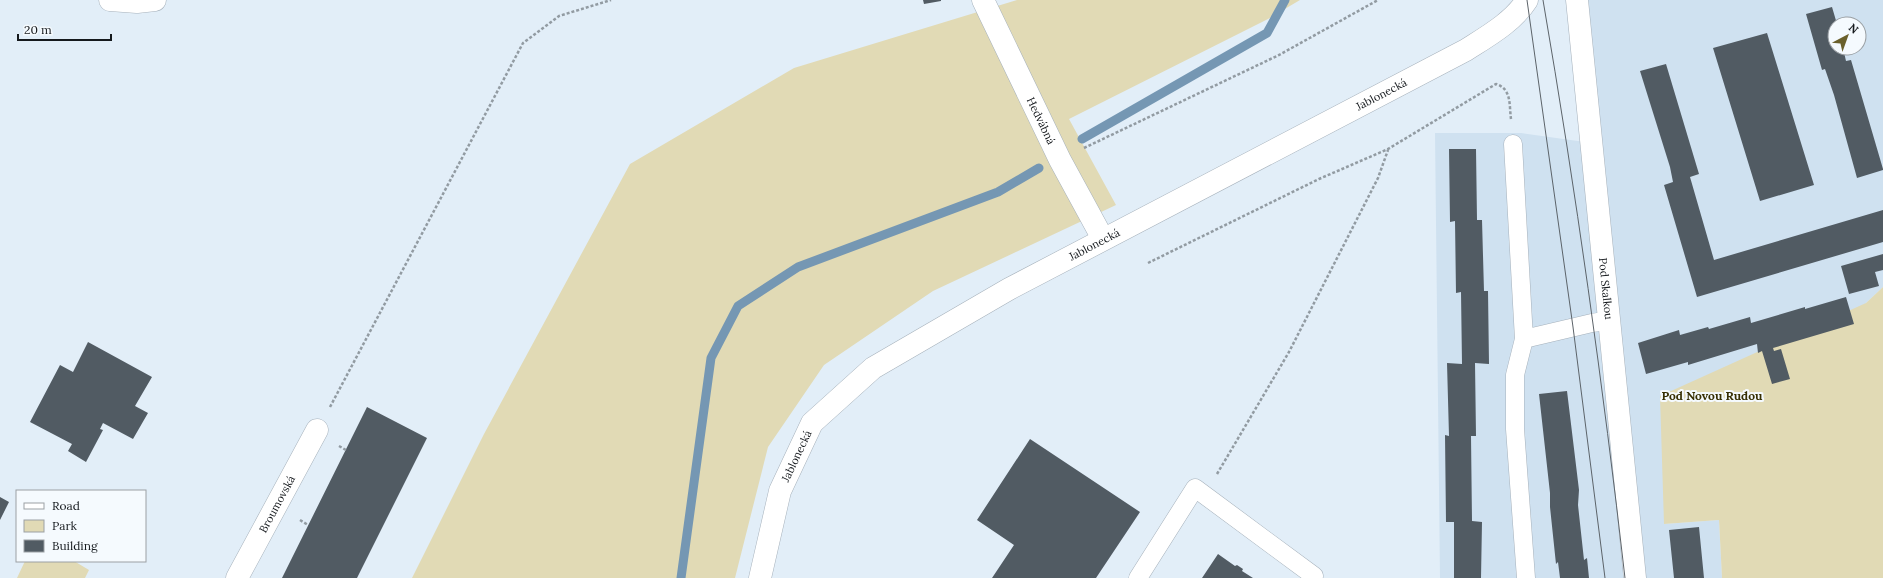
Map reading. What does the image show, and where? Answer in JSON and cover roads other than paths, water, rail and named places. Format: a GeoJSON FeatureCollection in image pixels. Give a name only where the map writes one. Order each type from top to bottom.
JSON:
{"type":"FeatureCollection","features":[{"type":"Feature","properties":{"kind":"street"},"geometry":{"type":"LineString","coordinates":[[110,0],[137,2],[155,0]]}},
{"type":"Feature","properties":{"kind":"street","name":"Hedvábná"},"geometry":{"type":"LineString","coordinates":[[983,0],[1060,160],[1103,239]]}},
{"type":"Feature","properties":{"kind":"street","name":"Jablonecká"},"geometry":{"type":"LineString","coordinates":[[760,578],[780,491],[812,423],[873,368],[1009,289],[1466,50],[1496,31],[1521,10],[1527,0]]}},
{"type":"Feature","properties":{"kind":"street","name":"Pod Skalkou"},"geometry":{"type":"LineString","coordinates":[[1577,0],[1635,578]]}},
{"type":"Feature","properties":{"kind":"street","name":"Broumovská"},"geometry":{"type":"LineString","coordinates":[[237,578],[317,430]]}},
{"type":"Feature","properties":{"kind":"lane"},"geometry":{"type":"LineString","coordinates":[[1513,144],[1524,339],[1515,375],[1515,429],[1526,578]]}},
{"type":"Feature","properties":{"kind":"lane"},"geometry":{"type":"LineString","coordinates":[[1524,339],[1610,320]]}},
{"type":"Feature","properties":{"kind":"lane"},"geometry":{"type":"LineString","coordinates":[[1138,578],[1195,488],[1314,576],[1313,578]]}},
{"type":"Feature","properties":{"kind":"waterway"},"geometry":{"type":"LineString","coordinates":[[1082,139],[1267,33],[1285,0]]}},
{"type":"Feature","properties":{"kind":"waterway"},"geometry":{"type":"LineString","coordinates":[[681,578],[711,358],[738,306],[798,267],[998,192],[1039,168]]}},
{"type":"Feature","properties":{"kind":"tram line"},"geometry":{"type":"LineString","coordinates":[[1527,0],[1573,327],[1605,578]]}},
{"type":"Feature","properties":{"kind":"tram line"},"geometry":{"type":"LineString","coordinates":[[1543,0],[1567,144],[1588,289],[1608,433],[1625,578]]}},
{"type":"Feature","properties":{"kind":"district","name":"Pod Novou Rudou"},"geometry":{"type":"Point","coordinates":[1712,396]}}]}
